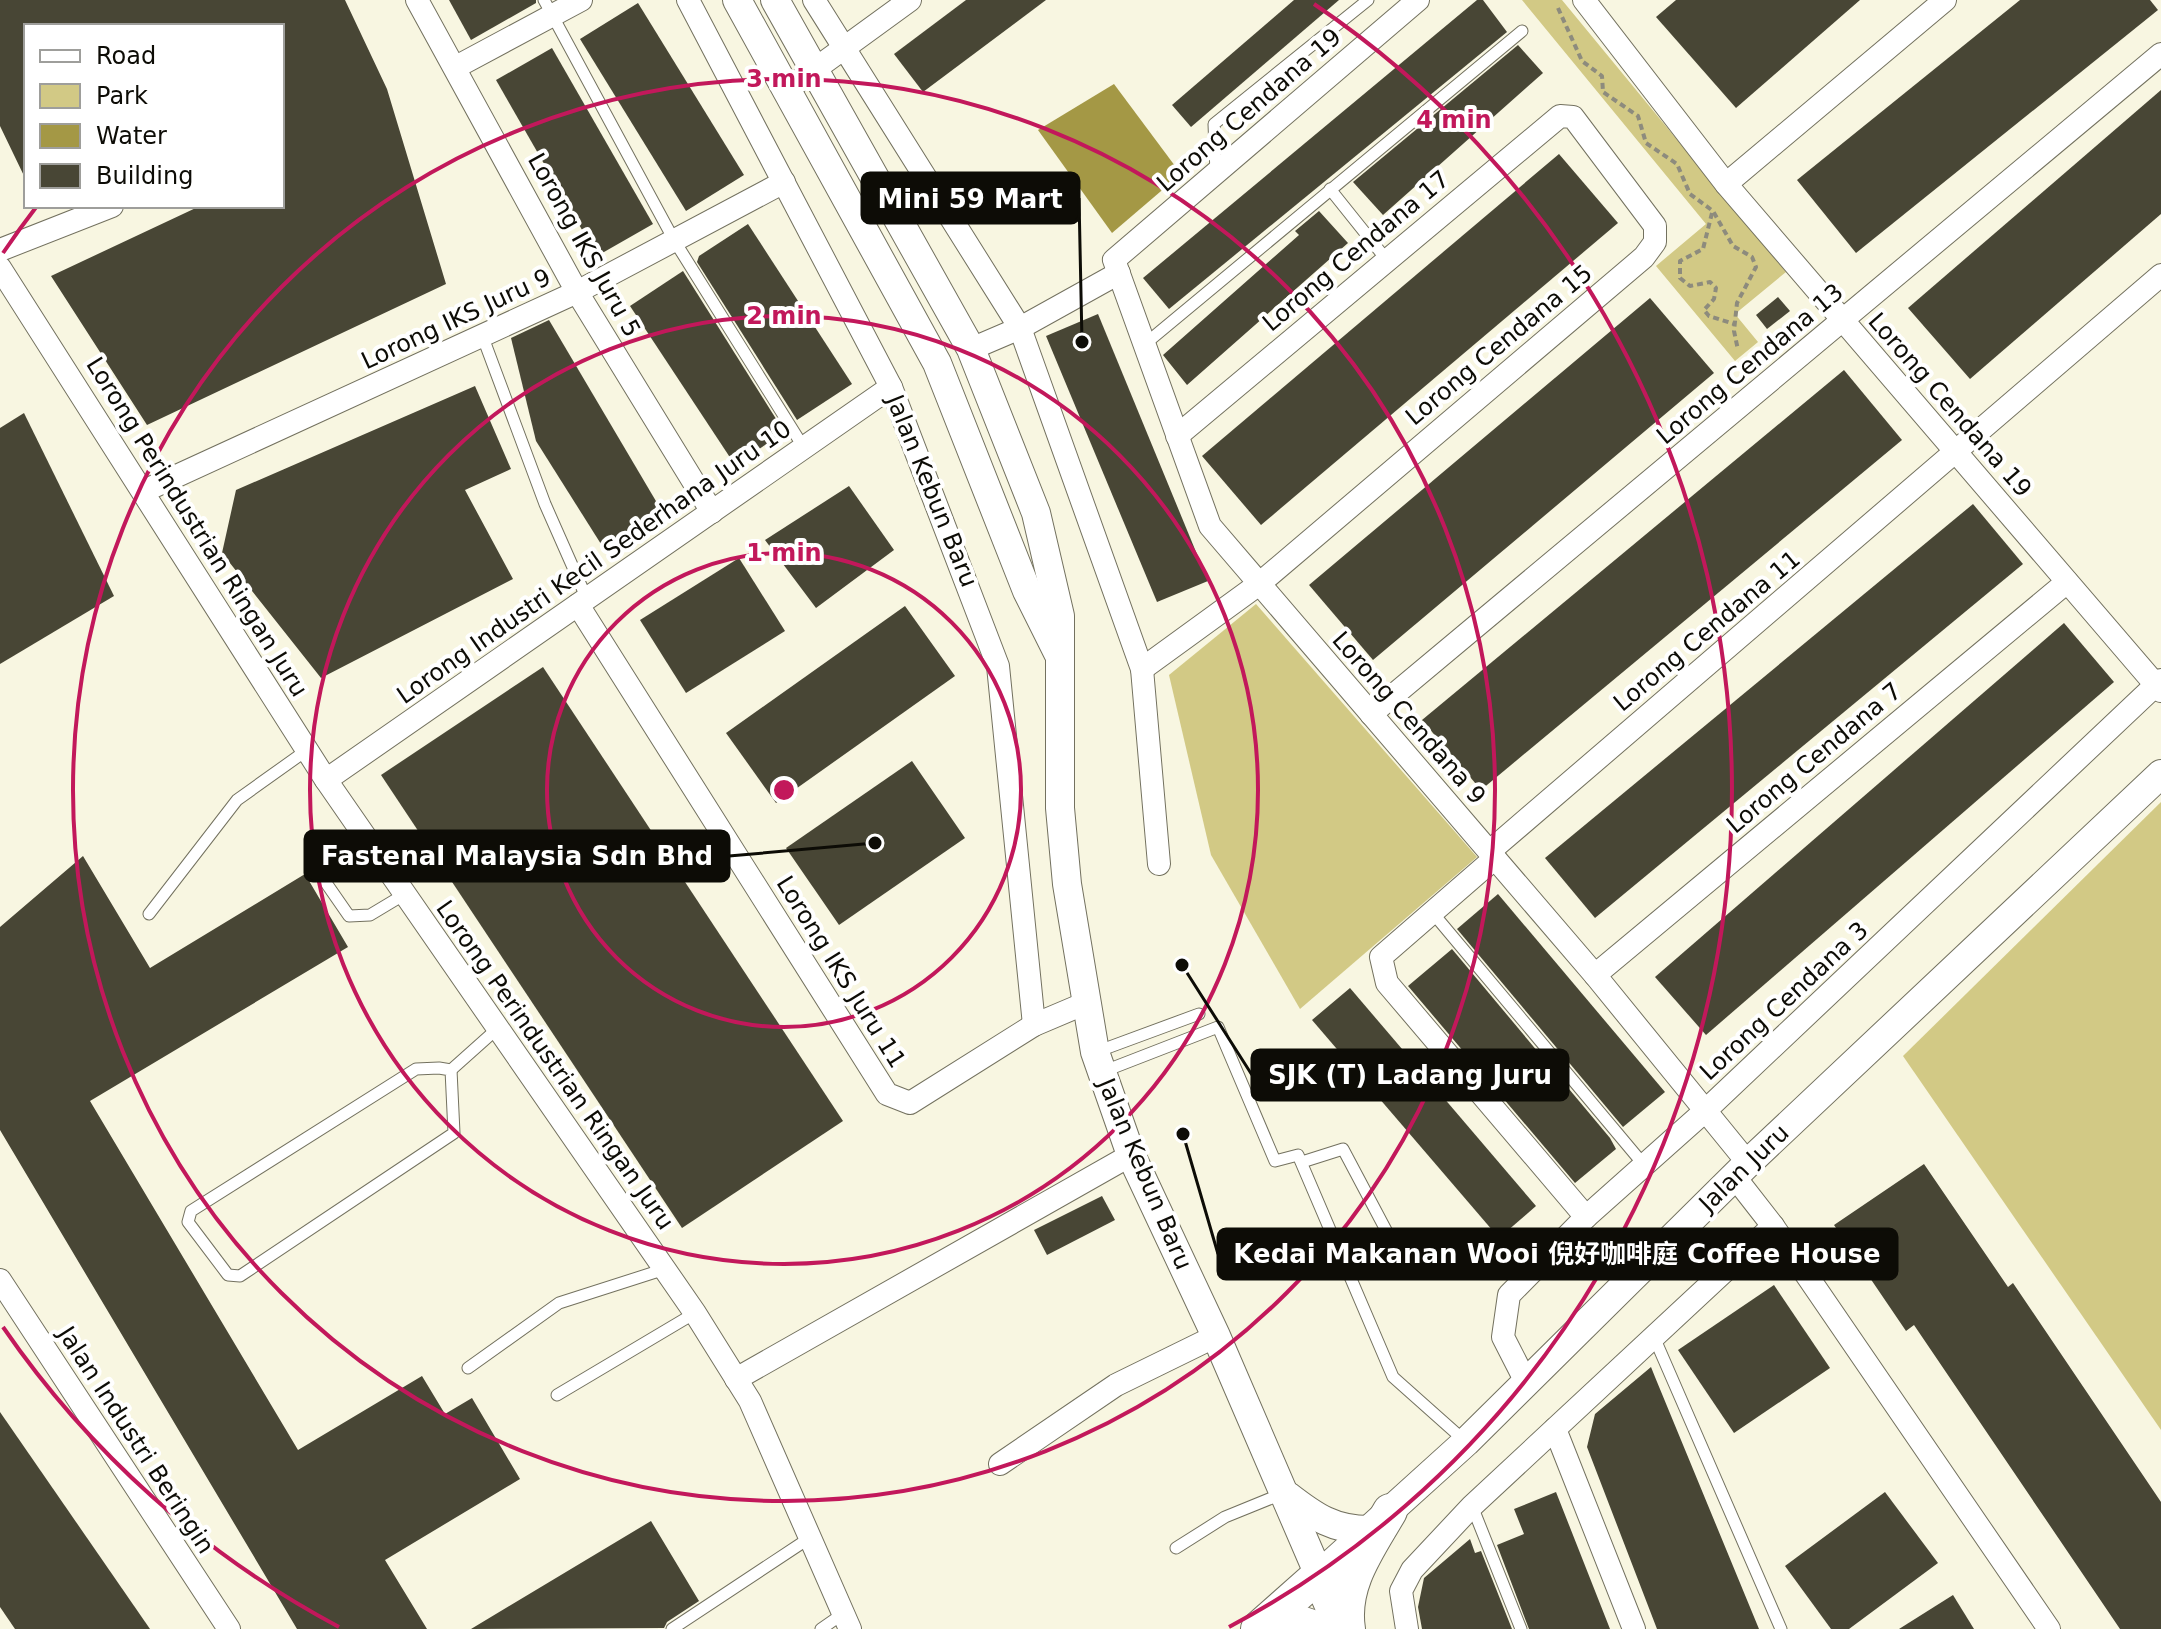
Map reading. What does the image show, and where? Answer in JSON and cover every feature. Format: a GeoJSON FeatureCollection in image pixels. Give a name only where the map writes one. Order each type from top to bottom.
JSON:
{"type":"FeatureCollection","features":[{"type":"Feature","properties":{"kind":"main road"},"geometry":{"type":"LineString","coordinates":[[1348,1629],[1347,1602],[1357,1567],[1380,1521]]}},
{"type":"Feature","properties":{"kind":"main road"},"geometry":{"type":"LineString","coordinates":[[1319,1575],[1342,1629]]}},
{"type":"Feature","properties":{"kind":"main road","name":"Jalan Juru"},"geometry":{"type":"LineString","coordinates":[[1258,1629],[1319,1575]]}},
{"type":"Feature","properties":{"kind":"main road"},"geometry":{"type":"LineString","coordinates":[[1274,1629],[1300,1623],[1318,1629]]}},
{"type":"Feature","properties":{"kind":"street","name":"Lorong IKS Juru 5"},"geometry":{"type":"LineString","coordinates":[[417,0],[577,292],[712,512]]}},
{"type":"Feature","properties":{"kind":"street"},"geometry":{"type":"LineString","coordinates":[[456,67],[548,8],[581,0]]}},
{"type":"Feature","properties":{"kind":"street","name":"Jalan Kebun Baru"},"geometry":{"type":"LineString","coordinates":[[688,0],[891,387],[998,666],[1034,1025]]}},
{"type":"Feature","properties":{"kind":"street","name":"Jalan Kebun Baru"},"geometry":{"type":"LineString","coordinates":[[737,0],[937,363],[1027,591],[1058,654]]}},
{"type":"Feature","properties":{"kind":"street","name":"Jalan Kebun Baru"},"geometry":{"type":"LineString","coordinates":[[775,0],[971,349],[1036,513],[1060,616],[1060,808],[1067,884],[1098,1062],[1131,1155],[1216,1336],[1319,1575]]}},
{"type":"Feature","properties":{"kind":"street"},"geometry":{"type":"LineString","coordinates":[[814,0],[1020,328],[1142,669],[1159,864]]}},
{"type":"Feature","properties":{"kind":"street"},"geometry":{"type":"LineString","coordinates":[[785,91],[910,0]]}},
{"type":"Feature","properties":{"kind":"street","name":"Lorong Cendana 19"},"geometry":{"type":"LineString","coordinates":[[971,349],[1020,328],[1116,267],[1216,173],[1418,0]]}},
{"type":"Feature","properties":{"kind":"street"},"geometry":{"type":"LineString","coordinates":[[1726,184],[1945,0]]}},
{"type":"Feature","properties":{"kind":"street","name":"Lorong Cendana 19"},"geometry":{"type":"LineString","coordinates":[[1588,1],[1726,184],[2159,686]]}},
{"type":"Feature","properties":{"kind":"street","name":"Lorong Cendana 13"},"geometry":{"type":"LineString","coordinates":[[1371,714],[2161,54]]}},
{"type":"Feature","properties":{"kind":"street","name":"Lorong Cendana 17"},"geometry":{"type":"LineString","coordinates":[[1177,436],[1548,123],[1560,116],[1573,117]]}},
{"type":"Feature","properties":{"kind":"street","name":"Lorong Cendana 15"},"geometry":{"type":"LineString","coordinates":[[1142,669],[1259,584],[1644,257],[1655,242],[1655,226],[1573,117]]}},
{"type":"Feature","properties":{"kind":"street","name":"Lorong IKS Juru 9"},"geometry":{"type":"LineString","coordinates":[[144,491],[577,292],[784,182]]}},
{"type":"Feature","properties":{"kind":"street"},"geometry":{"type":"LineString","coordinates":[[0,250],[107,208]]}},
{"type":"Feature","properties":{"kind":"street","name":"Lorong Cendana 9"},"geometry":{"type":"LineString","coordinates":[[1116,267],[1210,526],[1493,854],[1705,1111],[1773,1226],[2049,1629]]}},
{"type":"Feature","properties":{"kind":"street","name":"Lorong Perindustrian Ringan Juru"},"geometry":{"type":"LineString","coordinates":[[0,268],[326,780],[695,1313],[750,1401],[847,1621]]}},
{"type":"Feature","properties":{"kind":"street","name":"Lorong Cendana 11"},"geometry":{"type":"LineString","coordinates":[[1586,1217],[1387,983],[1381,957],[1493,854],[2161,275]]}},
{"type":"Feature","properties":{"kind":"street","name":"Lorong Industri Kecil Sederhana Juru 10"},"geometry":{"type":"LineString","coordinates":[[326,780],[891,387]]}},
{"type":"Feature","properties":{"kind":"street","name":"Lorong Cendana 7"},"geometry":{"type":"LineString","coordinates":[[1595,975],[2067,582]]}},
{"type":"Feature","properties":{"kind":"street","name":"Lorong IKS Juru 11"},"geometry":{"type":"LineString","coordinates":[[583,602],[887,1094],[910,1103],[1034,1025],[1086,1003]]}},
{"type":"Feature","properties":{"kind":"street","name":"Lorong Cendana 3"},"geometry":{"type":"LineString","coordinates":[[1526,1382],[1503,1337],[1509,1295],[1586,1217],[1705,1111],[2159,686]]}},
{"type":"Feature","properties":{"kind":"street","name":"Jalan Juru"},"geometry":{"type":"LineString","coordinates":[[1319,1575],[1466,1442],[1741,1169],[2161,774]]}},
{"type":"Feature","properties":{"kind":"street"},"geometry":{"type":"LineString","coordinates":[[736,1379],[1131,1155]]}},
{"type":"Feature","properties":{"kind":"street"},"geometry":{"type":"LineString","coordinates":[[1407,1629],[1401,1591],[1412,1570],[1472,1506],[1773,1226]]}},
{"type":"Feature","properties":{"kind":"street","name":"Jalan Industri Beringin"},"geometry":{"type":"LineString","coordinates":[[0,1280],[229,1629]]}},
{"type":"Feature","properties":{"kind":"street"},"geometry":{"type":"LineString","coordinates":[[1000,1464],[1116,1385],[1216,1336]]}},
{"type":"Feature","properties":{"kind":"street"},"geometry":{"type":"LineString","coordinates":[[1555,1429],[1634,1629]]}},
{"type":"Feature","properties":{"kind":"street"},"geometry":{"type":"LineString","coordinates":[[1285,1493],[1330,1525],[1347,1530],[1380,1521]]}},
{"type":"Feature","properties":{"kind":"lane"},"geometry":{"type":"LineString","coordinates":[[1216,173],[1214,124],[1368,0]]}},
{"type":"Feature","properties":{"kind":"lane"},"geometry":{"type":"LineString","coordinates":[[548,8],[674,240],[804,448]]}},
{"type":"Feature","properties":{"kind":"lane"},"geometry":{"type":"LineString","coordinates":[[1145,344],[1522,31]]}},
{"type":"Feature","properties":{"kind":"lane"},"geometry":{"type":"LineString","coordinates":[[1330,189],[1386,259]]}},
{"type":"Feature","properties":{"kind":"lane"},"geometry":{"type":"LineString","coordinates":[[482,335],[583,602]]}},
{"type":"Feature","properties":{"kind":"lane"},"geometry":{"type":"LineString","coordinates":[[149,914],[237,800],[307,750]]}},
{"type":"Feature","properties":{"kind":"lane"},"geometry":{"type":"LineString","coordinates":[[315,867],[349,916],[370,915],[405,894]]}},
{"type":"Feature","properties":{"kind":"lane"},"geometry":{"type":"LineString","coordinates":[[1432,912],[1644,1165]]}},
{"type":"Feature","properties":{"kind":"lane"},"geometry":{"type":"LineString","coordinates":[[1098,1062],[1199,1014]]}},
{"type":"Feature","properties":{"kind":"lane"},"geometry":{"type":"LineString","coordinates":[[1098,1062],[1218,1027],[1275,1161],[1298,1155],[1302,1162],[1393,1377],[1466,1442]]}},
{"type":"Feature","properties":{"kind":"lane"},"geometry":{"type":"LineString","coordinates":[[451,1070],[454,1133],[240,1276],[228,1275],[188,1222],[191,1211],[416,1069],[451,1070],[498,1028]]}},
{"type":"Feature","properties":{"kind":"lane"},"geometry":{"type":"LineString","coordinates":[[1302,1162],[1343,1149],[1405,1266]]}},
{"type":"Feature","properties":{"kind":"lane"},"geometry":{"type":"LineString","coordinates":[[468,1368],[559,1303],[665,1269]]}},
{"type":"Feature","properties":{"kind":"lane"},"geometry":{"type":"LineString","coordinates":[[557,1395],[695,1313]]}},
{"type":"Feature","properties":{"kind":"lane"},"geometry":{"type":"LineString","coordinates":[[1654,1337],[1781,1629]]}},
{"type":"Feature","properties":{"kind":"lane"},"geometry":{"type":"LineString","coordinates":[[1176,1548],[1225,1517],[1285,1493]]}},
{"type":"Feature","properties":{"kind":"lane"},"geometry":{"type":"LineString","coordinates":[[1472,1506],[1521,1629]]}},
{"type":"Feature","properties":{"kind":"lane"},"geometry":{"type":"LineString","coordinates":[[672,1629],[812,1537]]}},
{"type":"Feature","properties":{"kind":"lane"},"geometry":{"type":"LineString","coordinates":[[821,1629],[847,1621]]}},
{"type":"Feature","properties":{"kind":"path"},"geometry":{"type":"LineString","coordinates":[[1558,8],[1582,61],[1602,76],[1603,92],[1638,116],[1646,143],[1677,164],[1690,194],[1713,211],[1733,246],[1752,257],[1756,267],[1737,303],[1734,324],[1738,350]]}},
{"type":"Feature","properties":{"kind":"path"},"geometry":{"type":"LineString","coordinates":[[1713,211],[1703,249],[1680,261],[1680,278],[1690,286],[1710,282],[1716,288],[1714,299],[1704,310],[1709,316],[1734,324]]}},
{"type":"Feature","properties":{"kind":"green space"},"geometry":{"type":"Polygon","coordinates":[[[1522,0],[1562,0],[1786,272],[1735,314],[1758,342],[1735,361],[1656,266],[1706,224],[1522,0]]]}},
{"type":"Feature","properties":{"kind":"green space"},"geometry":{"type":"Polygon","coordinates":[[[1256,604],[1477,857],[1300,1009],[1211,855],[1169,675],[1256,604]]]}},
{"type":"Feature","properties":{"kind":"green space"},"geometry":{"type":"Polygon","coordinates":[[[2161,802],[2161,1430],[1903,1056],[2161,802]]]}},
{"type":"Feature","properties":{"kind":"water"},"geometry":{"type":"Polygon","coordinates":[[[1114,84],[1181,174],[1112,233],[1038,130],[1114,84]]]}},
{"type":"Feature","properties":{"kind":"building"},"geometry":{"type":"Polygon","coordinates":[[[0,0],[345,0],[387,89],[446,284],[147,425],[51,276],[196,208],[284,208],[284,24],[24,24],[24,176],[0,126],[0,0]]]}},
{"type":"Feature","properties":{"kind":"building"},"geometry":{"type":"Polygon","coordinates":[[[449,0],[536,0],[536,3],[471,40],[449,0]]]}},
{"type":"Feature","properties":{"kind":"building"},"geometry":{"type":"Polygon","coordinates":[[[966,0],[1046,0],[923,92],[894,54],[966,0]]]}},
{"type":"Feature","properties":{"kind":"building"},"geometry":{"type":"Polygon","coordinates":[[[1294,0],[1339,0],[1191,127],[1172,105],[1294,0]]]}},
{"type":"Feature","properties":{"kind":"building"},"geometry":{"type":"Polygon","coordinates":[[[1477,0],[1483,0],[1507,32],[1169,309],[1143,278],[1477,0]]]}},
{"type":"Feature","properties":{"kind":"building"},"geometry":{"type":"Polygon","coordinates":[[[1676,0],[1860,0],[1736,108],[1656,17],[1676,0]]]}},
{"type":"Feature","properties":{"kind":"building"},"geometry":{"type":"Polygon","coordinates":[[[2020,0],[2150,0],[2158,10],[1856,253],[1797,180],[2020,0]]]}},
{"type":"Feature","properties":{"kind":"building"},"geometry":{"type":"Polygon","coordinates":[[[638,3],[744,175],[686,211],[580,39],[638,3]]]}},
{"type":"Feature","properties":{"kind":"building"},"geometry":{"type":"Polygon","coordinates":[[[1518,45],[1543,73],[1383,215],[1353,182],[1518,45]]]}},
{"type":"Feature","properties":{"kind":"building"},"geometry":{"type":"Polygon","coordinates":[[[552,48],[653,224],[597,256],[496,80],[552,48]]]}},
{"type":"Feature","properties":{"kind":"building"},"geometry":{"type":"Polygon","coordinates":[[[2161,90],[2161,214],[1970,379],[1908,308],[2161,90]]]}},
{"type":"Feature","properties":{"kind":"building"},"geometry":{"type":"Polygon","coordinates":[[[1559,154],[1618,223],[1261,525],[1202,456],[1559,154]]]}},
{"type":"Feature","properties":{"kind":"building"},"geometry":{"type":"Polygon","coordinates":[[[1319,211],[1348,243],[1187,385],[1163,355],[1299,235],[1295,231],[1319,211]]]}},
{"type":"Feature","properties":{"kind":"building"},"geometry":{"type":"Polygon","coordinates":[[[748,224],[852,384],[797,420],[697,262],[699,256],[748,224]]]}},
{"type":"Feature","properties":{"kind":"building"},"geometry":{"type":"Polygon","coordinates":[[[683,271],[783,430],[783,433],[735,465],[630,306],[683,271]]]}},
{"type":"Feature","properties":{"kind":"building"},"geometry":{"type":"Polygon","coordinates":[[[1778,297],[1790,311],[1767,329],[1756,315],[1778,297]]]}},
{"type":"Feature","properties":{"kind":"building"},"geometry":{"type":"Polygon","coordinates":[[[1650,298],[1714,373],[1373,660],[1309,585],[1650,298]]]}},
{"type":"Feature","properties":{"kind":"building"},"geometry":{"type":"Polygon","coordinates":[[[1098,314],[1208,581],[1157,602],[1046,336],[1098,314]]]}},
{"type":"Feature","properties":{"kind":"building"},"geometry":{"type":"Polygon","coordinates":[[[549,320],[663,513],[606,552],[536,441],[511,338],[549,320]]]}},
{"type":"Feature","properties":{"kind":"building"},"geometry":{"type":"Polygon","coordinates":[[[1844,370],[1902,440],[1481,790],[1422,720],[1844,370]]]}},
{"type":"Feature","properties":{"kind":"building"},"geometry":{"type":"Polygon","coordinates":[[[475,386],[511,469],[465,490],[513,579],[321,678],[222,553],[236,490],[475,386]]]}},
{"type":"Feature","properties":{"kind":"building"},"geometry":{"type":"Polygon","coordinates":[[[24,413],[114,596],[0,664],[0,428],[24,413]]]}},
{"type":"Feature","properties":{"kind":"building"},"geometry":{"type":"Polygon","coordinates":[[[849,486],[894,550],[816,608],[765,540],[849,486]]]}},
{"type":"Feature","properties":{"kind":"building"},"geometry":{"type":"Polygon","coordinates":[[[1973,504],[2023,564],[1595,918],[1545,858],[1973,504]]]}},
{"type":"Feature","properties":{"kind":"building"},"geometry":{"type":"Polygon","coordinates":[[[739,558],[785,631],[686,693],[640,620],[739,558]]]}},
{"type":"Feature","properties":{"kind":"building"},"geometry":{"type":"Polygon","coordinates":[[[905,606],[955,676],[776,803],[726,733],[905,606]]]}},
{"type":"Feature","properties":{"kind":"building"},"geometry":{"type":"Polygon","coordinates":[[[2064,623],[2114,682],[1706,1035],[1655,977],[2064,623]]]}},
{"type":"Feature","properties":{"kind":"building"},"geometry":{"type":"Polygon","coordinates":[[[543,667],[843,1121],[682,1228],[381,775],[543,667]]]}},
{"type":"Feature","properties":{"kind":"building"},"geometry":{"type":"Polygon","coordinates":[[[912,761],[965,838],[839,925],[786,848],[912,761]]]}},
{"type":"Feature","properties":{"kind":"building"},"geometry":{"type":"Polygon","coordinates":[[[83,856],[150,968],[305,874],[348,947],[90,1101],[298,1450],[422,1376],[445,1414],[472,1398],[520,1479],[385,1560],[427,1629],[297,1629],[0,1130],[0,927],[83,856]]]}},
{"type":"Feature","properties":{"kind":"building"},"geometry":{"type":"Polygon","coordinates":[[[1498,894],[1665,1092],[1623,1127],[1457,929],[1498,894]]]}},
{"type":"Feature","properties":{"kind":"building"},"geometry":{"type":"Polygon","coordinates":[[[1452,949],[1616,1149],[1575,1183],[1408,986],[1452,949]]]}},
{"type":"Feature","properties":{"kind":"building"},"geometry":{"type":"Polygon","coordinates":[[[1350,988],[1536,1206],[1499,1238],[1312,1020],[1350,988]]]}},
{"type":"Feature","properties":{"kind":"building"},"geometry":{"type":"Polygon","coordinates":[[[1924,1164],[2008,1287],[2013,1283],[2161,1502],[2161,1629],[2120,1629],[1914,1325],[1906,1331],[1834,1225],[1924,1164]]]}},
{"type":"Feature","properties":{"kind":"building"},"geometry":{"type":"Polygon","coordinates":[[[1102,1196],[1115,1220],[1047,1255],[1034,1230],[1102,1196]]]}},
{"type":"Feature","properties":{"kind":"building"},"geometry":{"type":"Polygon","coordinates":[[[1774,1285],[1830,1368],[1734,1433],[1678,1350],[1774,1285]]]}},
{"type":"Feature","properties":{"kind":"building"},"geometry":{"type":"Polygon","coordinates":[[[1651,1367],[1759,1629],[1657,1629],[1587,1447],[1595,1414],[1651,1367]]]}},
{"type":"Feature","properties":{"kind":"building"},"geometry":{"type":"Polygon","coordinates":[[[0,1412],[150,1629],[15,1629],[0,1607],[0,1412]]]}},
{"type":"Feature","properties":{"kind":"building"},"geometry":{"type":"Polygon","coordinates":[[[1556,1492],[1610,1629],[1529,1629],[1497,1545],[1524,1534],[1514,1509],[1556,1492]]]}},
{"type":"Feature","properties":{"kind":"building"},"geometry":{"type":"Polygon","coordinates":[[[1885,1492],[1938,1563],[1849,1629],[1831,1629],[1785,1566],[1885,1492]]]}},
{"type":"Feature","properties":{"kind":"building"},"geometry":{"type":"Polygon","coordinates":[[[651,1521],[699,1601],[667,1622],[664,1628],[471,1629],[651,1521]]]}},
{"type":"Feature","properties":{"kind":"building"},"geometry":{"type":"Polygon","coordinates":[[[1470,1539],[1475,1553],[1481,1551],[1512,1629],[1422,1629],[1418,1607],[1424,1578],[1470,1539]]]}},
{"type":"Feature","properties":{"kind":"building"},"geometry":{"type":"Polygon","coordinates":[[[1953,1595],[1974,1629],[1899,1629],[1953,1595]]]}},
{"type":"Feature","properties":{"kind":"place","name":"Mini 59 Mart"},"geometry":{"type":"Point","coordinates":[1082,342]}},
{"type":"Feature","properties":{"kind":"place","name":"Fastenal Malaysia Sdn Bhd"},"geometry":{"type":"Point","coordinates":[875,843]}},
{"type":"Feature","properties":{"kind":"place","name":"SJK (T) Ladang Juru"},"geometry":{"type":"Point","coordinates":[1182,965]}},
{"type":"Feature","properties":{"kind":"place","name":"Kedai Makanan Wooi 倪好咖啡庭 Coffee House"},"geometry":{"type":"Point","coordinates":[1183,1134]}}]}
